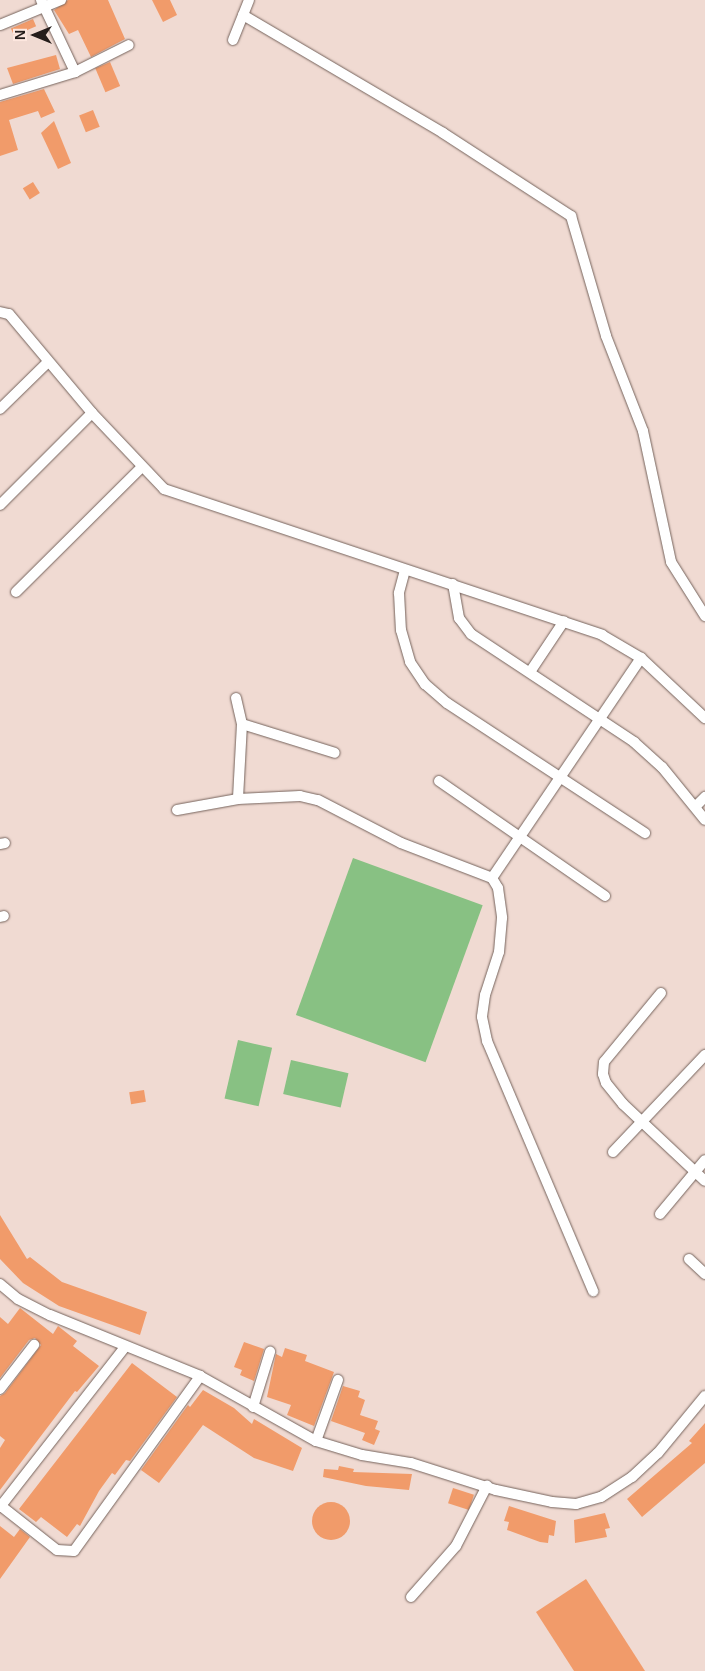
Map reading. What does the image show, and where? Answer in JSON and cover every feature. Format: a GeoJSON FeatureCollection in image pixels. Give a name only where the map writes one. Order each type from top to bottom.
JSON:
{"type":"FeatureCollection","features":[{"type":"Feature","properties":{"kind":"street"},"geometry":{"type":"LineString","coordinates":[[0,25],[43,4],[62,0]]}},
{"type":"Feature","properties":{"kind":"street"},"geometry":{"type":"LineString","coordinates":[[233,40],[250,0]]}},
{"type":"Feature","properties":{"kind":"street"},"geometry":{"type":"LineString","coordinates":[[43,4],[75,72]]}},
{"type":"Feature","properties":{"kind":"street"},"geometry":{"type":"LineString","coordinates":[[243,15],[443,133],[571,216],[606,336],[643,431],[671,562],[705,616]]}},
{"type":"Feature","properties":{"kind":"street"},"geometry":{"type":"LineString","coordinates":[[0,96],[75,72],[129,46]]}},
{"type":"Feature","properties":{"kind":"street"},"geometry":{"type":"LineString","coordinates":[[0,312],[9,314],[92,413],[142,467],[171,492],[602,635],[641,658],[705,718]]}},
{"type":"Feature","properties":{"kind":"street"},"geometry":{"type":"LineString","coordinates":[[0,408],[48,362]]}},
{"type":"Feature","properties":{"kind":"street"},"geometry":{"type":"LineString","coordinates":[[0,504],[92,413]]}},
{"type":"Feature","properties":{"kind":"street"},"geometry":{"type":"LineString","coordinates":[[16,592],[142,467]]}},
{"type":"Feature","properties":{"kind":"street"},"geometry":{"type":"LineString","coordinates":[[405,570],[399,594],[401,630],[410,662],[426,684],[447,703],[645,832]]}},
{"type":"Feature","properties":{"kind":"street"},"geometry":{"type":"LineString","coordinates":[[453,584],[459,618],[471,634],[600,717],[662,767],[696,806],[705,820]]}},
{"type":"Feature","properties":{"kind":"street"},"geometry":{"type":"LineString","coordinates":[[530,672],[564,621]]}},
{"type":"Feature","properties":{"kind":"street"},"geometry":{"type":"LineString","coordinates":[[492,878],[641,658]]}},
{"type":"Feature","properties":{"kind":"street"},"geometry":{"type":"LineString","coordinates":[[236,698],[242,724],[238,799]]}},
{"type":"Feature","properties":{"kind":"street"},"geometry":{"type":"LineString","coordinates":[[242,724],[335,753]]}},
{"type":"Feature","properties":{"kind":"street"},"geometry":{"type":"LineString","coordinates":[[439,782],[605,896]]}},
{"type":"Feature","properties":{"kind":"street"},"geometry":{"type":"LineString","coordinates":[[178,810],[238,799],[288,794],[318,800],[401,843],[492,878],[498,888],[502,918],[499,952],[485,995],[482,1017],[488,1041],[593,1292]]}},
{"type":"Feature","properties":{"kind":"street"},"geometry":{"type":"LineString","coordinates":[[696,806],[705,797]]}},
{"type":"Feature","properties":{"kind":"street"},"geometry":{"type":"LineString","coordinates":[[661,992],[604,1062],[606,1083],[642,1121],[705,1181]]}},
{"type":"Feature","properties":{"kind":"street"},"geometry":{"type":"LineString","coordinates":[[613,1152],[705,1055]]}},
{"type":"Feature","properties":{"kind":"street"},"geometry":{"type":"LineString","coordinates":[[660,1214],[705,1160]]}},
{"type":"Feature","properties":{"kind":"street"},"geometry":{"type":"LineString","coordinates":[[689,1258],[705,1274]]}},
{"type":"Feature","properties":{"kind":"street"},"geometry":{"type":"LineString","coordinates":[[0,1284],[18,1299],[50,1315],[200,1376],[316,1441],[362,1455],[411,1463],[487,1486],[552,1502],[576,1504],[600,1497],[632,1477],[658,1453],[705,1396]]}},
{"type":"Feature","properties":{"kind":"street"},"geometry":{"type":"LineString","coordinates":[[0,1389],[34,1345]]}},
{"type":"Feature","properties":{"kind":"street"},"geometry":{"type":"LineString","coordinates":[[126,1346],[1,1507],[57,1550],[74,1551],[200,1376]]}},
{"type":"Feature","properties":{"kind":"street"},"geometry":{"type":"LineString","coordinates":[[253,1407],[270,1352]]}},
{"type":"Feature","properties":{"kind":"street"},"geometry":{"type":"LineString","coordinates":[[316,1441],[338,1380]]}},
{"type":"Feature","properties":{"kind":"street"},"geometry":{"type":"LineString","coordinates":[[411,1597],[456,1546],[487,1486]]}},
{"type":"Feature","properties":{"kind":"green space"},"geometry":{"type":"Polygon","coordinates":[[[353,858],[483,905],[426,1062],[296,1015],[353,858]]]}},
{"type":"Feature","properties":{"kind":"green space"},"geometry":{"type":"Polygon","coordinates":[[[238,1040],[272,1048],[259,1106],[225,1098],[238,1040]]]}},
{"type":"Feature","properties":{"kind":"green space"},"geometry":{"type":"Polygon","coordinates":[[[291,1060],[348,1073],[341,1107],[283,1094],[291,1060]]]}},
{"type":"Feature","properties":{"kind":"building"},"geometry":{"type":"Polygon","coordinates":[[[68,0],[108,0],[125,39],[91,57],[78,30],[69,34],[54,10],[68,0]]]}},
{"type":"Feature","properties":{"kind":"building"},"geometry":{"type":"Polygon","coordinates":[[[152,0],[170,0],[177,15],[163,22],[152,0]]]}},
{"type":"Feature","properties":{"kind":"building"},"geometry":{"type":"Polygon","coordinates":[[[33,19],[36,26],[14,36],[11,28],[33,19]]]}},
{"type":"Feature","properties":{"kind":"building"},"geometry":{"type":"Polygon","coordinates":[[[56,55],[60,69],[13,84],[7,68],[56,55]]]}},
{"type":"Feature","properties":{"kind":"building"},"geometry":{"type":"Polygon","coordinates":[[[110,62],[120,86],[105,92],[95,68],[110,62]]]}},
{"type":"Feature","properties":{"kind":"building"},"geometry":{"type":"Polygon","coordinates":[[[44,89],[55,112],[41,118],[38,111],[9,120],[18,150],[0,156],[0,102],[44,89]]]}},
{"type":"Feature","properties":{"kind":"building"},"geometry":{"type":"Polygon","coordinates":[[[93,110],[100,127],[86,132],[79,116],[93,110]]]}},
{"type":"Feature","properties":{"kind":"building"},"geometry":{"type":"Polygon","coordinates":[[[54,121],[71,163],[58,169],[41,133],[54,121]]]}},
{"type":"Feature","properties":{"kind":"building"},"geometry":{"type":"Polygon","coordinates":[[[33,182],[40,193],[30,199],[23,188],[33,182]]]}},
{"type":"Feature","properties":{"kind":"building"},"geometry":{"type":"Polygon","coordinates":[[[144,1090],[146,1102],[131,1104],[129,1092],[144,1090]]]}},
{"type":"Feature","properties":{"kind":"building"},"geometry":{"type":"Polygon","coordinates":[[[0,1215],[27,1259],[30,1257],[62,1282],[147,1312],[140,1335],[59,1306],[23,1283],[0,1259],[0,1215]]]}},
{"type":"Feature","properties":{"kind":"building"},"geometry":{"type":"Polygon","coordinates":[[[20,1308],[53,1334],[58,1326],[77,1341],[73,1346],[99,1366],[77,1392],[75,1391],[0,1490],[0,1448],[5,1440],[0,1436],[0,1396],[5,1393],[41,1345],[35,1338],[29,1340],[0,1378],[0,1317],[8,1324],[20,1308]]]}},
{"type":"Feature","properties":{"kind":"building"},"geometry":{"type":"Polygon","coordinates":[[[244,1342],[264,1349],[254,1381],[240,1375],[242,1370],[234,1367],[244,1342]]]}},
{"type":"Feature","properties":{"kind":"building"},"geometry":{"type":"Polygon","coordinates":[[[285,1348],[307,1355],[305,1361],[334,1372],[314,1426],[287,1415],[291,1405],[267,1397],[276,1354],[282,1357],[285,1348]]]}},
{"type":"Feature","properties":{"kind":"building"},"geometry":{"type":"Polygon","coordinates":[[[132,1363],[177,1397],[130,1461],[126,1460],[115,1475],[112,1473],[99,1491],[80,1526],[77,1524],[67,1537],[41,1517],[36,1522],[19,1509],[132,1363]]]}},
{"type":"Feature","properties":{"kind":"building"},"geometry":{"type":"Polygon","coordinates":[[[343,1386],[360,1391],[358,1397],[365,1400],[360,1415],[378,1421],[375,1429],[380,1431],[374,1445],[362,1440],[365,1433],[331,1421],[343,1386]]]}},
{"type":"Feature","properties":{"kind":"building"},"geometry":{"type":"Polygon","coordinates":[[[203,1390],[234,1408],[252,1424],[254,1419],[302,1448],[293,1471],[254,1458],[203,1425],[159,1483],[141,1470],[188,1405],[190,1407],[203,1390]]]}},
{"type":"Feature","properties":{"kind":"building"},"geometry":{"type":"Polygon","coordinates":[[[705,1423],[705,1463],[642,1517],[627,1499],[692,1443],[689,1441],[705,1423]]]}},
{"type":"Feature","properties":{"kind":"building"},"geometry":{"type":"Polygon","coordinates":[[[339,1466],[354,1469],[353,1472],[412,1474],[409,1490],[366,1486],[323,1477],[324,1469],[338,1470],[339,1466]]]}},
{"type":"Feature","properties":{"kind":"building"},"geometry":{"type":"Polygon","coordinates":[[[453,1488],[474,1495],[469,1510],[448,1503],[453,1488]]]}},
{"type":"Feature","properties":{"kind":"building"},"geometry":{"type":"Polygon","coordinates":[[[331,1502],[338,1503],[344,1508],[349,1514],[349,1528],[344,1534],[338,1539],[331,1540],[324,1539],[318,1534],[313,1528],[312,1521],[313,1514],[318,1508],[324,1503],[331,1502]]]}},
{"type":"Feature","properties":{"kind":"building"},"geometry":{"type":"Polygon","coordinates":[[[509,1506],[556,1521],[554,1536],[549,1535],[548,1543],[540,1542],[507,1530],[509,1522],[504,1521],[509,1506]]]}},
{"type":"Feature","properties":{"kind":"building"},"geometry":{"type":"Polygon","coordinates":[[[605,1513],[610,1528],[605,1529],[607,1537],[575,1543],[574,1520],[605,1513]]]}},
{"type":"Feature","properties":{"kind":"building"},"geometry":{"type":"Polygon","coordinates":[[[0,1526],[14,1537],[20,1529],[30,1537],[0,1579],[0,1526]]]}},
{"type":"Feature","properties":{"kind":"building"},"geometry":{"type":"Polygon","coordinates":[[[586,1579],[645,1671],[574,1671],[536,1612],[586,1579]]]}}]}
